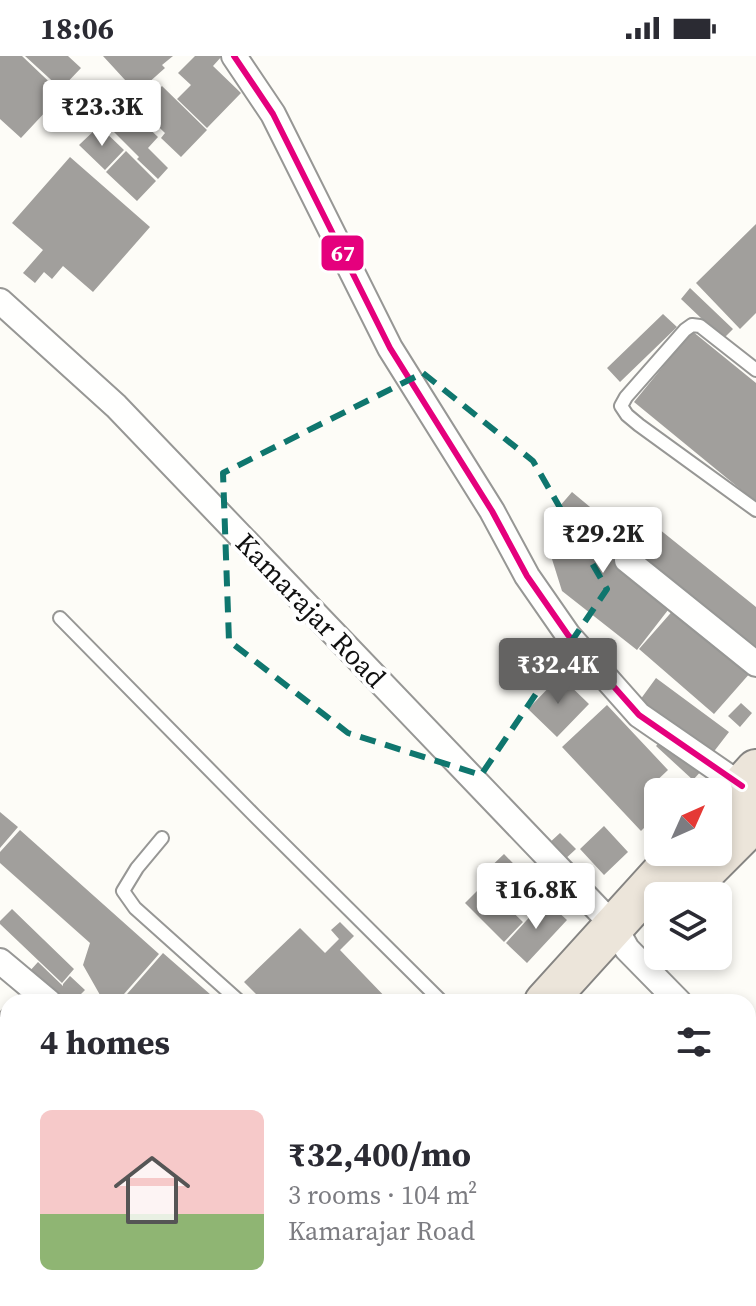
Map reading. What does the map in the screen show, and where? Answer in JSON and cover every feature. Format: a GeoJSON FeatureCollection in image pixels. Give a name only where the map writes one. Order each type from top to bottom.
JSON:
{"type":"FeatureCollection","features":[{"type":"Feature","properties":{"kind":"highway"},"geometry":{"type":"LineString","coordinates":[[689,882],[743,797]]}},
{"type":"Feature","properties":{"kind":"highway"},"geometry":{"type":"LineString","coordinates":[[583,994],[671,866]]}},
{"type":"Feature","properties":{"kind":"highway"},"geometry":{"type":"LineString","coordinates":[[554,994],[620,938],[644,925]]}},
{"type":"Feature","properties":{"kind":"street"},"geometry":{"type":"LineString","coordinates":[[234,56],[273,114],[390,348],[551,612],[639,715],[743,797]]}},
{"type":"Feature","properties":{"kind":"street","name":"Kamarajar Road"},"geometry":{"type":"LineString","coordinates":[[0,301],[116,406],[672,994]]}},
{"type":"Feature","properties":{"kind":"street"},"geometry":{"type":"LineString","coordinates":[[627,560],[756,664]]}},
{"type":"Feature","properties":{"kind":"street"},"geometry":{"type":"LineString","coordinates":[[0,961],[39,994]]}},
{"type":"Feature","properties":{"kind":"lane"},"geometry":{"type":"LineString","coordinates":[[756,370],[700,326],[692,325],[621,406],[639,425],[756,510]]}},
{"type":"Feature","properties":{"kind":"lane"},"geometry":{"type":"LineString","coordinates":[[60,618],[434,994]]}},
{"type":"Feature","properties":{"kind":"lane"},"geometry":{"type":"LineString","coordinates":[[162,838],[123,891],[135,908],[231,994]]}},
{"type":"Feature","properties":{"kind":"highlighted area"},"geometry":{"type":"Polygon","coordinates":[[[423,373],[533,461],[607,589],[481,775],[348,733],[229,641],[223,473],[423,373]]]}},
{"type":"Feature","properties":{"kind":"building"},"geometry":{"type":"Polygon","coordinates":[[[0,56],[22,56],[62,94],[21,138],[0,119],[0,56]]]}},
{"type":"Feature","properties":{"kind":"building"},"geometry":{"type":"Polygon","coordinates":[[[25,56],[68,56],[81,68],[61,89],[25,56]]]}},
{"type":"Feature","properties":{"kind":"building"},"geometry":{"type":"Polygon","coordinates":[[[103,56],[173,56],[162,65],[165,68],[137,93],[103,56]]]}},
{"type":"Feature","properties":{"kind":"building"},"geometry":{"type":"Polygon","coordinates":[[[195,56],[222,56],[213,66],[241,93],[207,128],[177,99],[191,85],[178,73],[195,56]]]}},
{"type":"Feature","properties":{"kind":"building"},"geometry":{"type":"Polygon","coordinates":[[[100,82],[158,137],[148,148],[168,168],[158,179],[82,100],[100,82]]]}},
{"type":"Feature","properties":{"kind":"building"},"geometry":{"type":"Polygon","coordinates":[[[162,86],[207,130],[181,157],[161,138],[165,133],[140,109],[162,86]]]}},
{"type":"Feature","properties":{"kind":"building"},"geometry":{"type":"Polygon","coordinates":[[[99,126],[124,150],[105,170],[79,145],[99,126]]]}},
{"type":"Feature","properties":{"kind":"building"},"geometry":{"type":"Polygon","coordinates":[[[126,151],[156,181],[137,201],[106,172],[126,151]]]}},
{"type":"Feature","properties":{"kind":"building"},"geometry":{"type":"Polygon","coordinates":[[[70,157],[150,227],[93,292],[63,266],[52,279],[44,272],[35,283],[23,273],[43,250],[12,223],[70,157]]]}},
{"type":"Feature","properties":{"kind":"building"},"geometry":{"type":"Polygon","coordinates":[[[756,224],[756,313],[740,329],[696,283],[756,224]]]}},
{"type":"Feature","properties":{"kind":"building"},"geometry":{"type":"Polygon","coordinates":[[[690,288],[733,329],[723,339],[681,299],[690,288]]]}},
{"type":"Feature","properties":{"kind":"building"},"geometry":{"type":"Polygon","coordinates":[[[663,314],[677,327],[620,382],[607,368],[663,314]]]}},
{"type":"Feature","properties":{"kind":"building"},"geometry":{"type":"Polygon","coordinates":[[[692,331],[756,383],[756,502],[634,402],[692,331]]]}},
{"type":"Feature","properties":{"kind":"building"},"geometry":{"type":"Polygon","coordinates":[[[572,492],[619,531],[608,548],[675,601],[637,650],[562,591],[546,540],[564,524],[553,514],[572,492]]]}},
{"type":"Feature","properties":{"kind":"building"},"geometry":{"type":"Polygon","coordinates":[[[659,529],[756,607],[756,653],[635,560],[659,529]]]}},
{"type":"Feature","properties":{"kind":"building"},"geometry":{"type":"Polygon","coordinates":[[[676,607],[751,672],[714,714],[639,649],[676,607]]]}},
{"type":"Feature","properties":{"kind":"building"},"geometry":{"type":"Polygon","coordinates":[[[560,676],[589,704],[557,737],[528,709],[560,676]]]}},
{"type":"Feature","properties":{"kind":"building"},"geometry":{"type":"Polygon","coordinates":[[[656,678],[729,732],[712,754],[640,700],[656,678]]]}},
{"type":"Feature","properties":{"kind":"building"},"geometry":{"type":"Polygon","coordinates":[[[741,703],[752,713],[740,727],[728,716],[741,703]]]}},
{"type":"Feature","properties":{"kind":"building"},"geometry":{"type":"Polygon","coordinates":[[[607,705],[668,770],[660,778],[644,778],[644,828],[641,831],[562,747],[607,705]]]}},
{"type":"Feature","properties":{"kind":"building"},"geometry":{"type":"Polygon","coordinates":[[[665,736],[702,770],[691,778],[656,746],[665,736]]]}},
{"type":"Feature","properties":{"kind":"building"},"geometry":{"type":"Polygon","coordinates":[[[0,812],[18,827],[0,848],[0,812]]]}},
{"type":"Feature","properties":{"kind":"building"},"geometry":{"type":"Polygon","coordinates":[[[604,826],[628,852],[604,875],[580,849],[604,826]]]}},
{"type":"Feature","properties":{"kind":"building"},"geometry":{"type":"Polygon","coordinates":[[[20,830],[159,954],[124,994],[99,994],[83,965],[90,943],[0,863],[0,852],[20,830]]]}},
{"type":"Feature","properties":{"kind":"building"},"geometry":{"type":"Polygon","coordinates":[[[560,833],[576,849],[563,861],[547,845],[560,833]]]}},
{"type":"Feature","properties":{"kind":"building"},"geometry":{"type":"Polygon","coordinates":[[[504,854],[541,892],[520,912],[483,874],[504,854]]]}},
{"type":"Feature","properties":{"kind":"building"},"geometry":{"type":"Polygon","coordinates":[[[484,884],[523,922],[504,942],[465,903],[484,884]]]}},
{"type":"Feature","properties":{"kind":"building"},"geometry":{"type":"Polygon","coordinates":[[[545,900],[567,920],[527,963],[506,943],[545,900]]]}},
{"type":"Feature","properties":{"kind":"building"},"geometry":{"type":"Polygon","coordinates":[[[12,909],[74,969],[62,983],[0,924],[12,909]]]}},
{"type":"Feature","properties":{"kind":"building"},"geometry":{"type":"Polygon","coordinates":[[[340,922],[354,936],[340,950],[382,994],[256,994],[244,982],[300,928],[325,953],[339,939],[331,930],[340,922]]]}},
{"type":"Feature","properties":{"kind":"building"},"geometry":{"type":"Polygon","coordinates":[[[163,953],[210,994],[127,994],[163,953]]]}},
{"type":"Feature","properties":{"kind":"building"},"geometry":{"type":"Polygon","coordinates":[[[38,962],[63,986],[70,976],[85,990],[81,994],[50,994],[28,973],[38,962]]]}},
{"type":"Feature","properties":{"kind":"transit line","name":"67"},"geometry":{"type":"LineString","coordinates":[[234,56],[273,114],[390,348],[492,511],[527,576],[568,635],[639,715],[742,786]]}}]}
